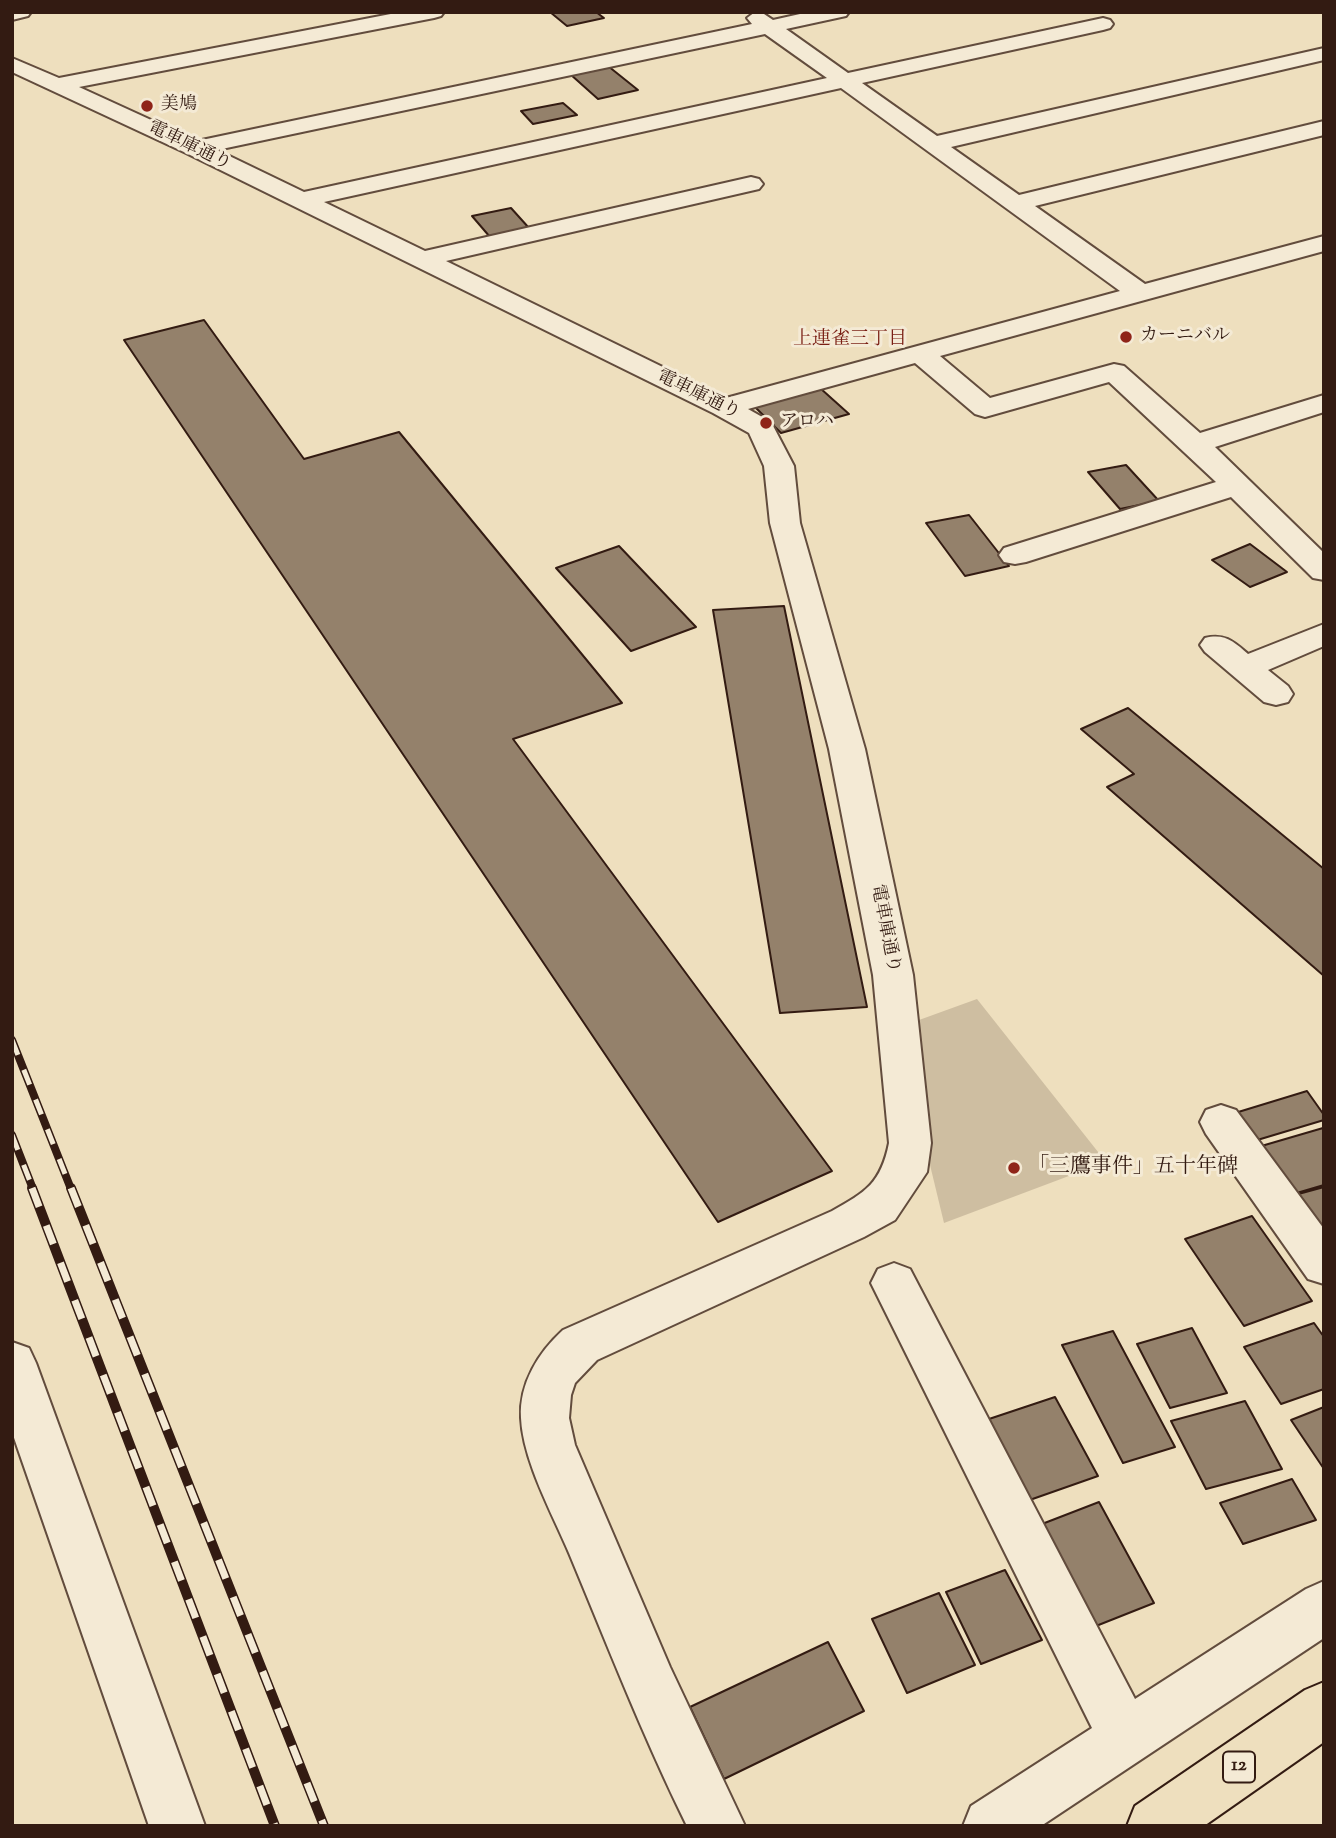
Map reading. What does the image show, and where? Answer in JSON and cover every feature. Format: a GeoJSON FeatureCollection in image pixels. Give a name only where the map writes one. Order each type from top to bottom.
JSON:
{"type":"FeatureCollection","features":[{"type":"Feature","properties":{"kind":"main road","name":"12"},"geometry":{"type":"LineString","coordinates":[[1155,1826],[1324,1709]]}},
{"type":"Feature","properties":{"kind":"street"},"geometry":{"type":"LineString","coordinates":[[12,14],[21,12]]}},
{"type":"Feature","properties":{"kind":"street"},"geometry":{"type":"LineString","coordinates":[[55,85],[434,12]]}},
{"type":"Feature","properties":{"kind":"street"},"geometry":{"type":"LineString","coordinates":[[750,12],[1139,292]]}},
{"type":"Feature","properties":{"kind":"street"},"geometry":{"type":"LineString","coordinates":[[194,148],[839,12]]}},
{"type":"Feature","properties":{"kind":"street"},"geometry":{"type":"LineString","coordinates":[[298,201],[1103,24]]}},
{"type":"Feature","properties":{"kind":"street"},"geometry":{"type":"LineString","coordinates":[[933,144],[1324,54]]}},
{"type":"Feature","properties":{"kind":"street","name":"電車庫通り"},"geometry":{"type":"LineString","coordinates":[[12,64],[194,148],[723,407],[761,428],[779,466],[785,523],[847,749],[894,975],[910,1143],[905,1172],[880,1207],[580,1345],[559,1364],[547,1392],[545,1421],[576,1511],[685,1764],[717,1826]]}},
{"type":"Feature","properties":{"kind":"street"},"geometry":{"type":"LineString","coordinates":[[1016,203],[1324,128]]}},
{"type":"Feature","properties":{"kind":"street"},"geometry":{"type":"LineString","coordinates":[[419,260],[751,184]]}},
{"type":"Feature","properties":{"kind":"street"},"geometry":{"type":"LineString","coordinates":[[723,407],[1324,243]]}},
{"type":"Feature","properties":{"kind":"street"},"geometry":{"type":"LineString","coordinates":[[919,353],[985,408],[1114,372],[1195,444],[1324,571]]}},
{"type":"Feature","properties":{"kind":"street"},"geometry":{"type":"LineString","coordinates":[[1195,444],[1324,402]]}},
{"type":"Feature","properties":{"kind":"street"},"geometry":{"type":"LineString","coordinates":[[1015,555],[1237,485]]}},
{"type":"Feature","properties":{"kind":"street"},"geometry":{"type":"LineString","coordinates":[[1244,668],[1324,634]]}},
{"type":"Feature","properties":{"kind":"street"},"geometry":{"type":"LineString","coordinates":[[1217,645],[1276,694]]}},
{"type":"Feature","properties":{"kind":"street"},"geometry":{"type":"LineString","coordinates":[[1220,1122],[1324,1265]]}},
{"type":"Feature","properties":{"kind":"street"},"geometry":{"type":"LineString","coordinates":[[894,1283],[1126,1738]]}},
{"type":"Feature","properties":{"kind":"street"},"geometry":{"type":"LineString","coordinates":[[12,1363],[177,1826]]}},
{"type":"Feature","properties":{"kind":"street"},"geometry":{"type":"LineString","coordinates":[[991,1826],[1324,1607]]}},
{"type":"Feature","properties":{"kind":"shaded area"},"geometry":{"type":"Polygon","coordinates":[[[977,999],[1106,1162],[944,1223],[897,1028],[977,999]]]}},
{"type":"Feature","properties":{"kind":"building"},"geometry":{"type":"Polygon","coordinates":[[[550,12],[596,12],[604,18],[567,26],[550,12]]]}},
{"type":"Feature","properties":{"kind":"building"},"geometry":{"type":"Polygon","coordinates":[[[608,66],[638,90],[598,99],[570,74],[608,66]]]}},
{"type":"Feature","properties":{"kind":"building"},"geometry":{"type":"Polygon","coordinates":[[[563,103],[577,115],[533,124],[521,111],[563,103]]]}},
{"type":"Feature","properties":{"kind":"building"},"geometry":{"type":"Polygon","coordinates":[[[511,208],[529,228],[490,237],[472,216],[511,208]]]}},
{"type":"Feature","properties":{"kind":"building"},"geometry":{"type":"Polygon","coordinates":[[[204,320],[304,459],[399,432],[622,703],[513,739],[832,1171],[718,1222],[124,340],[204,320]]]}},
{"type":"Feature","properties":{"kind":"building"},"geometry":{"type":"Polygon","coordinates":[[[820,388],[849,414],[781,433],[754,406],[820,388]]]}},
{"type":"Feature","properties":{"kind":"building"},"geometry":{"type":"Polygon","coordinates":[[[1126,465],[1159,501],[1120,509],[1088,472],[1126,465]]]}},
{"type":"Feature","properties":{"kind":"building"},"geometry":{"type":"Polygon","coordinates":[[[969,515],[1009,566],[965,576],[926,523],[969,515]]]}},
{"type":"Feature","properties":{"kind":"building"},"geometry":{"type":"Polygon","coordinates":[[[1250,544],[1287,572],[1250,587],[1212,560],[1250,544]]]}},
{"type":"Feature","properties":{"kind":"building"},"geometry":{"type":"Polygon","coordinates":[[[619,546],[696,627],[631,651],[556,568],[619,546]]]}},
{"type":"Feature","properties":{"kind":"building"},"geometry":{"type":"Polygon","coordinates":[[[784,606],[867,1007],[780,1013],[713,610],[784,606]]]}},
{"type":"Feature","properties":{"kind":"building"},"geometry":{"type":"Polygon","coordinates":[[[1128,708],[1324,869],[1324,976],[1107,787],[1134,774],[1081,729],[1128,708]]]}},
{"type":"Feature","properties":{"kind":"building"},"geometry":{"type":"Polygon","coordinates":[[[1307,1091],[1324,1115],[1324,1120],[1254,1141],[1235,1113],[1307,1091]]]}},
{"type":"Feature","properties":{"kind":"building"},"geometry":{"type":"Polygon","coordinates":[[[1323,1128],[1324,1185],[1290,1195],[1258,1147],[1323,1128]]]}},
{"type":"Feature","properties":{"kind":"building"},"geometry":{"type":"Polygon","coordinates":[[[1324,1187],[1324,1245],[1291,1196],[1324,1187]]]}},
{"type":"Feature","properties":{"kind":"building"},"geometry":{"type":"Polygon","coordinates":[[[1252,1216],[1312,1301],[1244,1326],[1185,1239],[1252,1216]]]}},
{"type":"Feature","properties":{"kind":"building"},"geometry":{"type":"Polygon","coordinates":[[[1314,1323],[1324,1337],[1324,1389],[1281,1404],[1244,1347],[1314,1323]]]}},
{"type":"Feature","properties":{"kind":"building"},"geometry":{"type":"Polygon","coordinates":[[[1192,1328],[1227,1393],[1170,1408],[1137,1344],[1192,1328]]]}},
{"type":"Feature","properties":{"kind":"building"},"geometry":{"type":"Polygon","coordinates":[[[1113,1331],[1175,1447],[1123,1463],[1062,1345],[1113,1331]]]}},
{"type":"Feature","properties":{"kind":"building"},"geometry":{"type":"Polygon","coordinates":[[[1055,1397],[1098,1476],[1024,1502],[983,1421],[1055,1397]]]}},
{"type":"Feature","properties":{"kind":"building"},"geometry":{"type":"Polygon","coordinates":[[[1245,1401],[1282,1469],[1206,1489],[1171,1421],[1245,1401]]]}},
{"type":"Feature","properties":{"kind":"building"},"geometry":{"type":"Polygon","coordinates":[[[1324,1407],[1324,1469],[1291,1420],[1324,1407]]]}},
{"type":"Feature","properties":{"kind":"building"},"geometry":{"type":"Polygon","coordinates":[[[1292,1479],[1316,1520],[1243,1544],[1220,1503],[1292,1479]]]}},
{"type":"Feature","properties":{"kind":"building"},"geometry":{"type":"Polygon","coordinates":[[[1099,1502],[1154,1603],[1096,1626],[1042,1524],[1099,1502]]]}},
{"type":"Feature","properties":{"kind":"building"},"geometry":{"type":"Polygon","coordinates":[[[1005,1570],[1042,1640],[981,1664],[946,1592],[1005,1570]]]}},
{"type":"Feature","properties":{"kind":"building"},"geometry":{"type":"Polygon","coordinates":[[[939,1593],[975,1665],[907,1693],[872,1619],[939,1593]]]}},
{"type":"Feature","properties":{"kind":"building"},"geometry":{"type":"Polygon","coordinates":[[[828,1642],[864,1711],[724,1779],[690,1707],[828,1642]]]}},
{"type":"Feature","properties":{"kind":"railway"},"geometry":{"type":"LineString","coordinates":[[12,1040],[71,1189]]}},
{"type":"Feature","properties":{"kind":"railway"},"geometry":{"type":"LineString","coordinates":[[12,1135],[33,1189]]}},
{"type":"Feature","properties":{"kind":"railway"},"geometry":{"type":"LineString","coordinates":[[32,1188],[275,1826]]}},
{"type":"Feature","properties":{"kind":"railway"},"geometry":{"type":"LineString","coordinates":[[71,1188],[324,1826]]}},
{"type":"Feature","properties":{"kind":"place","name":"美鳩"},"geometry":{"type":"Point","coordinates":[147,106]}},
{"type":"Feature","properties":{"kind":"place","name":"カーニバル"},"geometry":{"type":"Point","coordinates":[1126,337]}},
{"type":"Feature","properties":{"kind":"place","name":"アロハ"},"geometry":{"type":"Point","coordinates":[766,423]}},
{"type":"Feature","properties":{"kind":"place","name":"「三鷹事件」五十年碑"},"geometry":{"type":"Point","coordinates":[1014,1168]}},
{"type":"Feature","properties":{"kind":"district","name":"上連雀三丁目"},"geometry":{"type":"Point","coordinates":[850,341]}}]}
